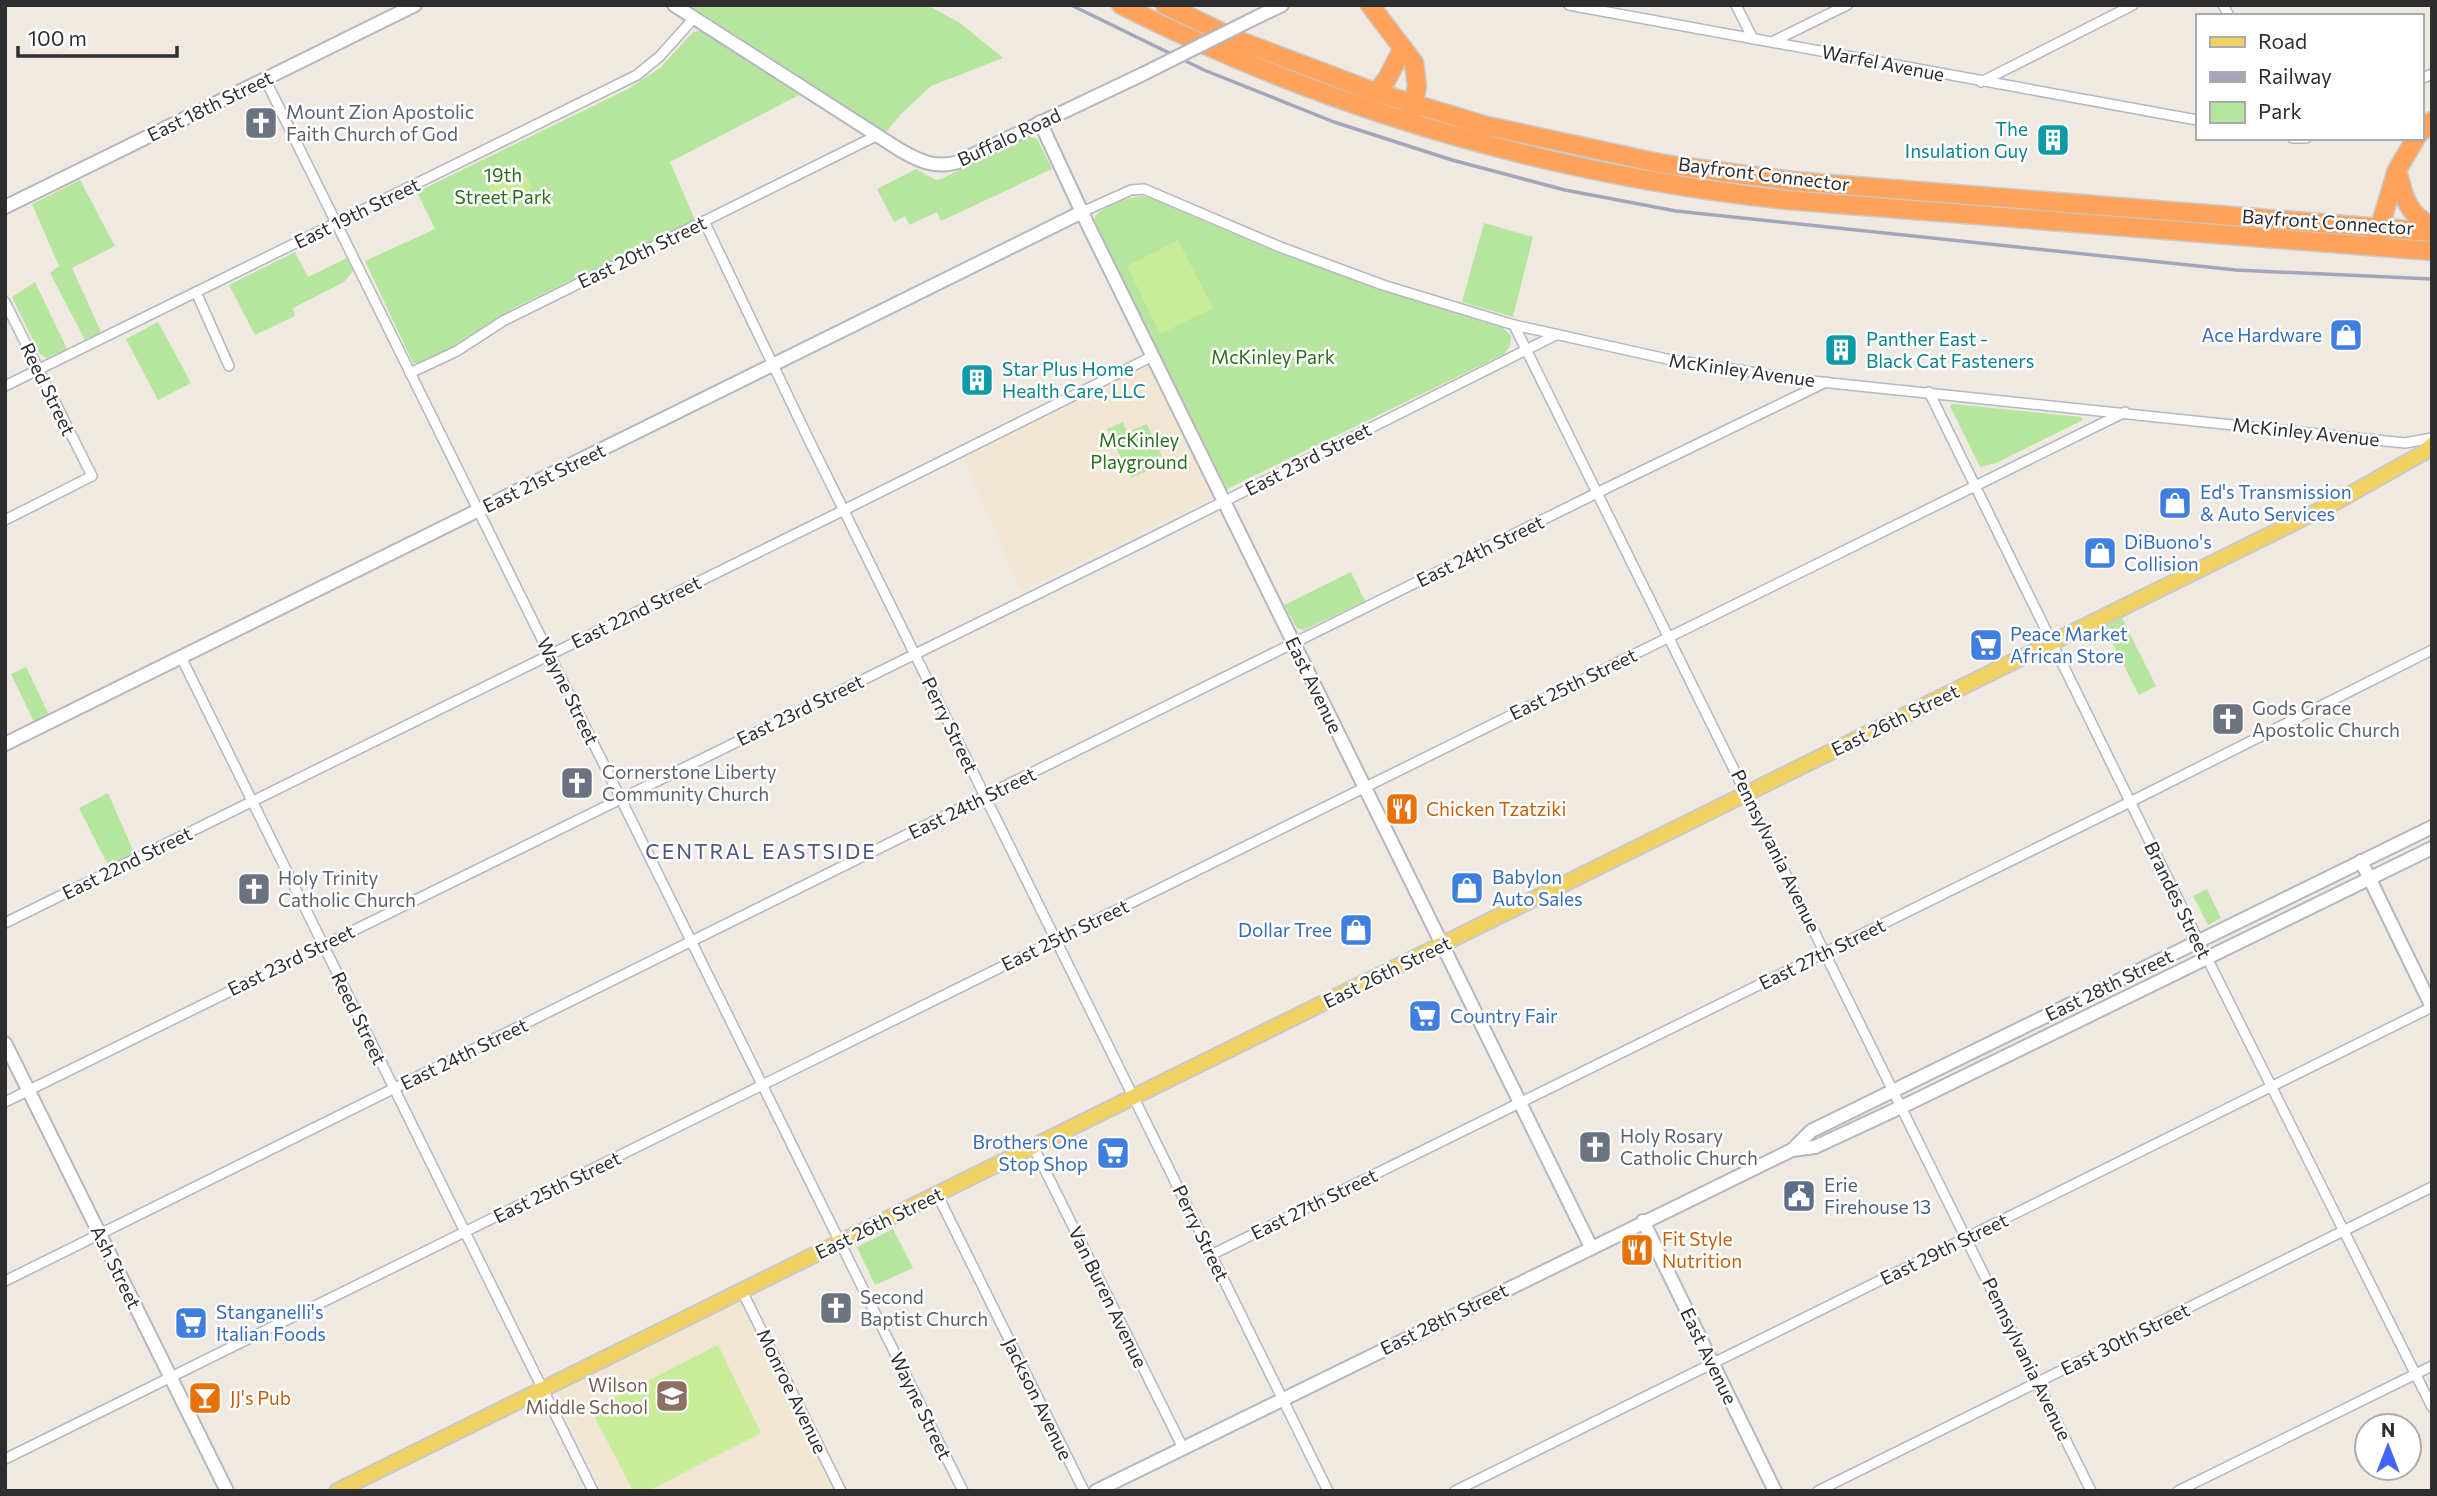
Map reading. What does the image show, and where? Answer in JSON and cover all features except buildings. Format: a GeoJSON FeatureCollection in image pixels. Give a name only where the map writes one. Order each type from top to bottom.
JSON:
{"type":"FeatureCollection","features":[{"type":"Feature","properties":{"kind":"highway","name":"Bayfront Connector"},"geometry":{"type":"LineString","coordinates":[[1121,5],[1234,59],[1294,83],[1478,144],[1590,170],[1728,194],[2432,251]]}},
{"type":"Feature","properties":{"kind":"highway","name":"Bayfront Connector"},"geometry":{"type":"LineString","coordinates":[[1165,5],[1240,41],[1376,93],[1483,125],[1588,149],[1725,174],[2380,228],[2432,229]]}},
{"type":"Feature","properties":{"kind":"highway"},"geometry":{"type":"LineString","coordinates":[[1370,5],[1414,63],[1417,73],[1408,123]]}},
{"type":"Feature","properties":{"kind":"highway"},"geometry":{"type":"LineString","coordinates":[[1376,93],[1387,79],[1403,48]]}},
{"type":"Feature","properties":{"kind":"highway"},"geometry":{"type":"LineString","coordinates":[[2374,246],[2397,170],[2415,140]]}},
{"type":"Feature","properties":{"kind":"highway"},"geometry":{"type":"LineString","coordinates":[[2397,170],[2402,191],[2412,213],[2432,229]]}},
{"type":"Feature","properties":{"kind":"main road","name":"East 26th Street"},"geometry":{"type":"LineString","coordinates":[[337,1491],[2354,493],[2424,453],[2432,445]]}},
{"type":"Feature","properties":{"kind":"street","name":"East 18th Street"},"geometry":{"type":"LineString","coordinates":[[5,208],[415,5]]}},
{"type":"Feature","properties":{"kind":"street","name":"Buffalo Road"},"geometry":{"type":"LineString","coordinates":[[674,5],[878,135],[925,163],[942,165],[958,162],[1282,5]]}},
{"type":"Feature","properties":{"kind":"street","name":"Warfel Avenue"},"geometry":{"type":"LineString","coordinates":[[1569,5],[2196,120]]}},
{"type":"Feature","properties":{"kind":"street"},"geometry":{"type":"LineString","coordinates":[[1736,5],[1753,39]]}},
{"type":"Feature","properties":{"kind":"street"},"geometry":{"type":"LineString","coordinates":[[1772,42],[1847,5]]}},
{"type":"Feature","properties":{"kind":"street"},"geometry":{"type":"LineString","coordinates":[[1981,82],[2133,5]]}},
{"type":"Feature","properties":{"kind":"street","name":"East 19th Street"},"geometry":{"type":"LineString","coordinates":[[5,386],[637,75],[660,56],[694,18]]}},
{"type":"Feature","properties":{"kind":"street","name":"Wayne Street"},"geometry":{"type":"LineString","coordinates":[[265,79],[963,1491]]}},
{"type":"Feature","properties":{"kind":"street","name":"East Avenue"},"geometry":{"type":"LineString","coordinates":[[1040,122],[1591,1247]]}},
{"type":"Feature","properties":{"kind":"street","name":"East 20th Street"},"geometry":{"type":"LineString","coordinates":[[410,373],[457,351],[503,321],[878,135]]}},
{"type":"Feature","properties":{"kind":"street","name":"McKinley Avenue"},"geometry":{"type":"LineString","coordinates":[[1082,212],[1131,190],[1148,190],[1280,247],[1362,278],[1514,325],[1679,361],[1826,382],[2405,443],[2432,438]]}},
{"type":"Feature","properties":{"kind":"street","name":"East 21st Street"},"geometry":{"type":"LineString","coordinates":[[5,744],[1082,212]]}},
{"type":"Feature","properties":{"kind":"street","name":"Perry Street"},"geometry":{"type":"LineString","coordinates":[[704,221],[1328,1491]]}},
{"type":"Feature","properties":{"kind":"street"},"geometry":{"type":"LineString","coordinates":[[196,292],[229,366]]}},
{"type":"Feature","properties":{"kind":"street","name":"Reed Street"},"geometry":{"type":"LineString","coordinates":[[5,302],[92,476],[5,520]]}},
{"type":"Feature","properties":{"kind":"street","name":"Pennsylvania Avenue"},"geometry":{"type":"LineString","coordinates":[[1514,325],[2039,1381],[2091,1491]]}},
{"type":"Feature","properties":{"kind":"street","name":"East 23rd Street"},"geometry":{"type":"LineString","coordinates":[[5,1102],[1224,502],[1556,335]]}},
{"type":"Feature","properties":{"kind":"street","name":"East 22nd Street"},"geometry":{"type":"LineString","coordinates":[[5,923],[1153,356]]}},
{"type":"Feature","properties":{"kind":"street","name":"East 24th Street"},"geometry":{"type":"LineString","coordinates":[[5,1281],[1826,382]]}},
{"type":"Feature","properties":{"kind":"street","name":"Brandes Street"},"geometry":{"type":"LineString","coordinates":[[1929,392],[2199,942],[2432,1406]]}},
{"type":"Feature","properties":{"kind":"street","name":"East 25th Street"},"geometry":{"type":"LineString","coordinates":[[5,1459],[2125,412]]}},
{"type":"Feature","properties":{"kind":"street","name":"East 27th Street"},"geometry":{"type":"LineString","coordinates":[[1212,1255],[2432,650]]}},
{"type":"Feature","properties":{"kind":"street","name":"Reed Street"},"geometry":{"type":"LineString","coordinates":[[181,657],[593,1491]]}},
{"type":"Feature","properties":{"kind":"street","name":"East 28th Street"},"geometry":{"type":"LineString","coordinates":[[1792,1150],[1811,1130],[2432,827]]}},
{"type":"Feature","properties":{"kind":"street","name":"East 28th Street"},"geometry":{"type":"LineString","coordinates":[[1096,1491],[1643,1221],[1792,1150],[1815,1147],[1902,1106],[2432,848]]}},
{"type":"Feature","properties":{"kind":"street"},"geometry":{"type":"LineString","coordinates":[[2361,861],[2432,1007]]}},
{"type":"Feature","properties":{"kind":"street","name":"East 29th Street"},"geometry":{"type":"LineString","coordinates":[[1455,1491],[2432,1007]]}},
{"type":"Feature","properties":{"kind":"street","name":"Ash Street"},"geometry":{"type":"LineString","coordinates":[[5,1044],[227,1491]]}},
{"type":"Feature","properties":{"kind":"street","name":"Van Buren Avenue"},"geometry":{"type":"LineString","coordinates":[[1033,1146],[1183,1448]]}},
{"type":"Feature","properties":{"kind":"street","name":"East 30th Street"},"geometry":{"type":"LineString","coordinates":[[1818,1491],[2432,1187]]}},
{"type":"Feature","properties":{"kind":"street","name":"Jackson Avenue"},"geometry":{"type":"LineString","coordinates":[[937,1194],[1084,1491]]}},
{"type":"Feature","properties":{"kind":"street","name":"East Avenue"},"geometry":{"type":"LineString","coordinates":[[1643,1221],[1775,1491]]}},
{"type":"Feature","properties":{"kind":"street","name":"Monroe Avenue"},"geometry":{"type":"LineString","coordinates":[[742,1290],[841,1491]]}},
{"type":"Feature","properties":{"kind":"street"},"geometry":{"type":"LineString","coordinates":[[2178,1491],[2432,1366]]}},
{"type":"Feature","properties":{"kind":"shaded area"},"geometry":{"type":"Polygon","coordinates":[[[1149,366],[1214,497],[1021,591],[963,457],[1149,366]]]}},
{"type":"Feature","properties":{"kind":"shaded area","name":"Wilson Middle School"},"geometry":{"type":"Polygon","coordinates":[[[739,1302],[744,1305],[835,1491],[603,1491],[557,1397],[558,1392],[739,1302]]]}},
{"type":"Feature","properties":{"kind":"green space"},"geometry":{"type":"Polygon","coordinates":[[[689,5],[927,5],[960,23],[1003,58],[931,86],[886,132],[689,5]]]}},
{"type":"Feature","properties":{"kind":"green space","name":"19th Street Park"},"geometry":{"type":"Polygon","coordinates":[[[701,31],[799,95],[670,162],[695,220],[514,308],[423,363],[413,363],[365,261],[435,229],[417,192],[628,89],[660,68],[693,32],[701,31]]]}},
{"type":"Feature","properties":{"kind":"green space"},"geometry":{"type":"Polygon","coordinates":[[[1027,136],[1037,139],[1052,169],[941,221],[937,212],[909,225],[905,216],[894,222],[877,189],[916,169],[936,180],[941,179],[1027,136]]]}},
{"type":"Feature","properties":{"kind":"green space","name":"19th Street Park"},"geometry":{"type":"Polygon","coordinates":[[[521,166],[532,188],[496,204],[486,183],[521,166]]]}},
{"type":"Feature","properties":{"kind":"green space"},"geometry":{"type":"Polygon","coordinates":[[[80,180],[115,246],[72,268],[101,332],[85,340],[50,273],[59,266],[32,204],[80,180]]]}},
{"type":"Feature","properties":{"kind":"green space","name":"McKinley Park"},"geometry":{"type":"Polygon","coordinates":[[[1142,196],[1324,269],[1412,300],[1502,327],[1511,336],[1510,346],[1504,354],[1227,489],[1095,224],[1095,216],[1105,209],[1123,200],[1142,196]]]}},
{"type":"Feature","properties":{"kind":"green space"},"geometry":{"type":"Polygon","coordinates":[[[1484,223],[1533,237],[1513,317],[1462,302],[1484,223]]]}},
{"type":"Feature","properties":{"kind":"green space"},"geometry":{"type":"Polygon","coordinates":[[[1178,240],[1213,308],[1160,334],[1127,266],[1178,240]]]}},
{"type":"Feature","properties":{"kind":"green space"},"geometry":{"type":"Polygon","coordinates":[[[295,252],[308,277],[347,258],[353,271],[344,282],[293,308],[295,316],[255,335],[229,285],[295,252]]]}},
{"type":"Feature","properties":{"kind":"green space"},"geometry":{"type":"Polygon","coordinates":[[[35,282],[67,349],[47,358],[40,354],[12,297],[35,282]]]}},
{"type":"Feature","properties":{"kind":"green space"},"geometry":{"type":"Polygon","coordinates":[[[158,322],[191,383],[158,400],[126,339],[158,322]]]}},
{"type":"Feature","properties":{"kind":"green space"},"geometry":{"type":"Polygon","coordinates":[[[1953,404],[2081,417],[2083,420],[1996,463],[1980,467],[1950,406],[1953,404]]]}},
{"type":"Feature","properties":{"kind":"green space","name":"McKinley Playground"},"geometry":{"type":"Polygon","coordinates":[[[1123,422],[1127,432],[1147,424],[1165,463],[1131,478],[1107,429],[1123,422]]]}},
{"type":"Feature","properties":{"kind":"green space"},"geometry":{"type":"Polygon","coordinates":[[[1351,572],[1365,601],[1304,630],[1297,628],[1284,605],[1351,572]]]}},
{"type":"Feature","properties":{"kind":"green space"},"geometry":{"type":"Polygon","coordinates":[[[2122,618],[2156,686],[2139,695],[2104,627],[2122,618]]]}},
{"type":"Feature","properties":{"kind":"green space"},"geometry":{"type":"Polygon","coordinates":[[[26,667],[50,717],[35,724],[11,674],[26,667]]]}},
{"type":"Feature","properties":{"kind":"green space"},"geometry":{"type":"Polygon","coordinates":[[[108,793],[135,855],[109,867],[79,808],[108,793]]]}},
{"type":"Feature","properties":{"kind":"green space"},"geometry":{"type":"Polygon","coordinates":[[[2207,889],[2221,918],[2208,925],[2193,896],[2207,889]]]}},
{"type":"Feature","properties":{"kind":"green space"},"geometry":{"type":"Polygon","coordinates":[[[893,1229],[913,1268],[875,1285],[857,1247],[893,1229]]]}},
{"type":"Feature","properties":{"kind":"green space"},"geometry":{"type":"Polygon","coordinates":[[[718,1345],[761,1433],[648,1491],[633,1491],[591,1410],[718,1345]]]}},
{"type":"Feature","properties":{"kind":"railway"},"geometry":{"type":"LineString","coordinates":[[1071,5],[1204,70],[1334,122],[1452,160],[1565,190],[1676,211],[2236,270],[2432,279]]}},
{"type":"Feature","properties":{"kind":"place","name":"Mount Zion Apostolic Faith Church of God"},"geometry":{"type":"Point","coordinates":[261,123]}},
{"type":"Feature","properties":{"kind":"place","name":"The Insulation Guy"},"geometry":{"type":"Point","coordinates":[2053,140]}},
{"type":"Feature","properties":{"kind":"place","name":"Ace Hardware"},"geometry":{"type":"Point","coordinates":[2346,335]}},
{"type":"Feature","properties":{"kind":"place","name":"Panther East - Black Cat Fasteners"},"geometry":{"type":"Point","coordinates":[1841,350]}},
{"type":"Feature","properties":{"kind":"place","name":"Star Plus Home Health Care, LLC"},"geometry":{"type":"Point","coordinates":[977,380]}},
{"type":"Feature","properties":{"kind":"place","name":"Ed's Transmission & Auto Services"},"geometry":{"type":"Point","coordinates":[2175,503]}},
{"type":"Feature","properties":{"kind":"place","name":"DiBuono's Collision"},"geometry":{"type":"Point","coordinates":[2100,553]}},
{"type":"Feature","properties":{"kind":"place","name":"Peace Market African Store"},"geometry":{"type":"Point","coordinates":[1986,645]}},
{"type":"Feature","properties":{"kind":"place","name":"Gods Grace Apostolic Church"},"geometry":{"type":"Point","coordinates":[2228,719]}},
{"type":"Feature","properties":{"kind":"place","name":"Cornerstone Liberty Community Church"},"geometry":{"type":"Point","coordinates":[577,783]}},
{"type":"Feature","properties":{"kind":"place","name":"Chicken Tzatziki"},"geometry":{"type":"Point","coordinates":[1402,809]}},
{"type":"Feature","properties":{"kind":"place","name":"Babylon Auto Sales"},"geometry":{"type":"Point","coordinates":[1467,888]}},
{"type":"Feature","properties":{"kind":"place","name":"Holy Trinity Catholic Church"},"geometry":{"type":"Point","coordinates":[254,889]}},
{"type":"Feature","properties":{"kind":"place","name":"Dollar Tree"},"geometry":{"type":"Point","coordinates":[1356,930]}},
{"type":"Feature","properties":{"kind":"place","name":"Country Fair"},"geometry":{"type":"Point","coordinates":[1425,1016]}},
{"type":"Feature","properties":{"kind":"place","name":"Holy Rosary Catholic Church"},"geometry":{"type":"Point","coordinates":[1595,1147]}},
{"type":"Feature","properties":{"kind":"place","name":"Brothers One Stop Shop"},"geometry":{"type":"Point","coordinates":[1113,1153]}},
{"type":"Feature","properties":{"kind":"place","name":"Erie Firehouse 13"},"geometry":{"type":"Point","coordinates":[1799,1196]}},
{"type":"Feature","properties":{"kind":"place","name":"Fit Style Nutrition"},"geometry":{"type":"Point","coordinates":[1637,1250]}},
{"type":"Feature","properties":{"kind":"place","name":"Second Baptist Church"},"geometry":{"type":"Point","coordinates":[836,1308]}},
{"type":"Feature","properties":{"kind":"place","name":"Stanganelli's Italian Foods"},"geometry":{"type":"Point","coordinates":[191,1323]}},
{"type":"Feature","properties":{"kind":"place","name":"Wilson Middle School"},"geometry":{"type":"Point","coordinates":[672,1396]}},
{"type":"Feature","properties":{"kind":"place","name":"JJ's Pub"},"geometry":{"type":"Point","coordinates":[205,1398]}},
{"type":"Feature","properties":{"kind":"district","name":"CENTRAL EASTSIDE"},"geometry":{"type":"Point","coordinates":[761,852]}}]}
